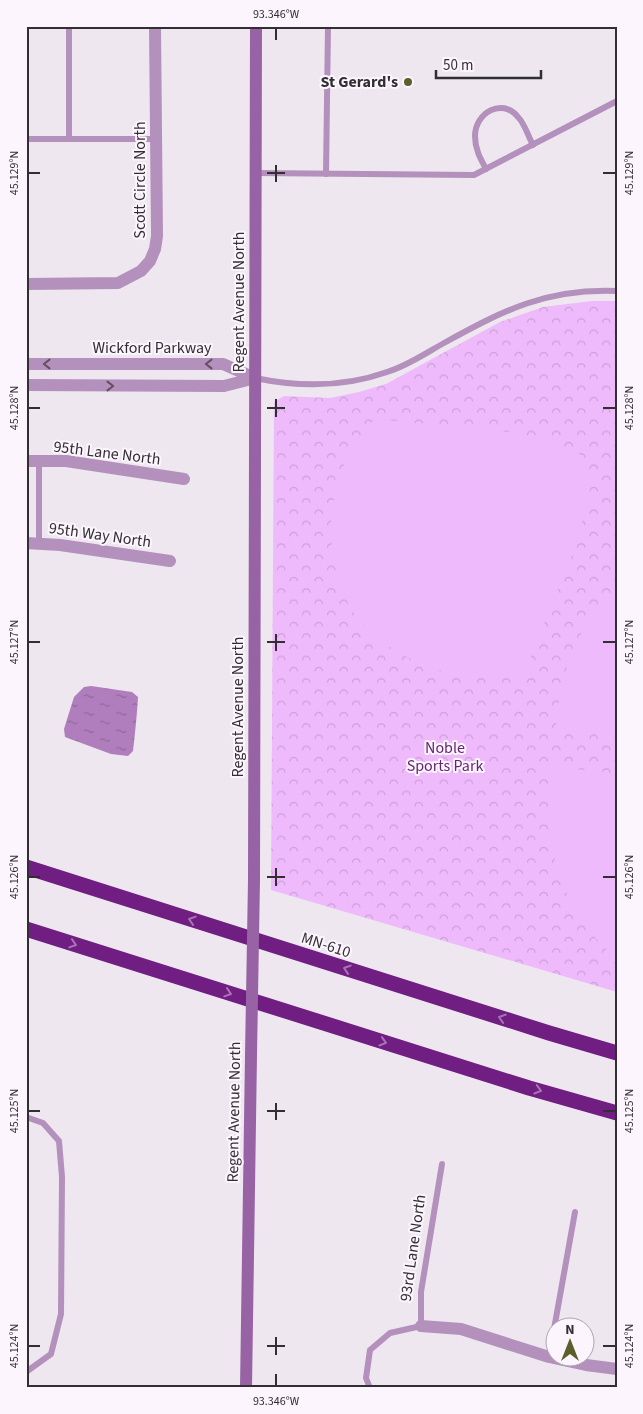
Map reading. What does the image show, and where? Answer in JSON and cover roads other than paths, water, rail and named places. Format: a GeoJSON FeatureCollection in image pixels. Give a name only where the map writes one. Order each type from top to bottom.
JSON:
{"type":"FeatureCollection","features":[{"type":"Feature","properties":{"kind":"highway","name":"MN-610"},"geometry":{"type":"LineString","coordinates":[[26,868],[548,1033],[617,1053]]}},
{"type":"Feature","properties":{"kind":"highway"},"geometry":{"type":"LineString","coordinates":[[26,929],[501,1079],[617,1113]]}},
{"type":"Feature","properties":{"kind":"highway"},"geometry":{"type":"LineString","coordinates":[[548,1033],[617,1048]]}},
{"type":"Feature","properties":{"kind":"street","name":"Scott Circle North"},"geometry":{"type":"LineString","coordinates":[[26,284],[118,282],[141,271],[150,261],[155,249],[157,236],[155,26]]}},
{"type":"Feature","properties":{"kind":"street","name":"Regent Avenue North"},"geometry":{"type":"LineString","coordinates":[[246,1388],[254,880],[256,26]]}},
{"type":"Feature","properties":{"kind":"street","name":"Wickford Parkway"},"geometry":{"type":"LineString","coordinates":[[26,364],[223,364],[255,378]]}},
{"type":"Feature","properties":{"kind":"street"},"geometry":{"type":"LineString","coordinates":[[26,385],[224,386],[255,378]]}},
{"type":"Feature","properties":{"kind":"street","name":"95th Lane North"},"geometry":{"type":"LineString","coordinates":[[33,461],[66,461],[184,479]]}},
{"type":"Feature","properties":{"kind":"street","name":"95th Way North"},"geometry":{"type":"LineString","coordinates":[[33,544],[60,545],[170,561]]}},
{"type":"Feature","properties":{"kind":"street"},"geometry":{"type":"LineString","coordinates":[[421,1326],[461,1329],[546,1356]]}},
{"type":"Feature","properties":{"kind":"street"},"geometry":{"type":"LineString","coordinates":[[594,1366],[617,1369]]}},
{"type":"Feature","properties":{"kind":"lane"},"geometry":{"type":"LineString","coordinates":[[69,26],[69,139]]}},
{"type":"Feature","properties":{"kind":"lane"},"geometry":{"type":"LineString","coordinates":[[326,174],[328,26]]}},
{"type":"Feature","properties":{"kind":"lane"},"geometry":{"type":"LineString","coordinates":[[255,174],[474,175],[617,101]]}},
{"type":"Feature","properties":{"kind":"lane"},"geometry":{"type":"LineString","coordinates":[[486,169],[477,152],[475,135],[478,122],[485,113],[496,108],[510,110],[518,117],[533,145]]}},
{"type":"Feature","properties":{"kind":"lane"},"geometry":{"type":"LineString","coordinates":[[26,139],[157,139]]}},
{"type":"Feature","properties":{"kind":"lane"},"geometry":{"type":"LineString","coordinates":[[255,378],[270,381],[333,384],[360,380],[388,372],[489,318],[518,306],[547,297],[573,292],[617,291]]}},
{"type":"Feature","properties":{"kind":"lane"},"geometry":{"type":"LineString","coordinates":[[33,461],[33,544]]}},
{"type":"Feature","properties":{"kind":"lane"},"geometry":{"type":"LineString","coordinates":[[26,1117],[43,1123],[59,1141],[62,1178],[61,1314],[51,1354],[26,1372]]}},
{"type":"Feature","properties":{"kind":"lane","name":"93rd Lane North"},"geometry":{"type":"LineString","coordinates":[[421,1326],[421,1292],[442,1164]]}},
{"type":"Feature","properties":{"kind":"lane"},"geometry":{"type":"LineString","coordinates":[[556,1316],[575,1212]]}},
{"type":"Feature","properties":{"kind":"lane"},"geometry":{"type":"LineString","coordinates":[[370,1388],[366,1378],[370,1350],[390,1333],[421,1326]]}},
{"type":"Feature","properties":{"kind":"water"},"geometry":{"type":"Polygon","coordinates":[[[91,686],[132,692],[138,697],[133,751],[128,756],[111,754],[65,737],[64,729],[74,697],[84,687],[91,686]]]}},
{"type":"Feature","properties":{"kind":"place","name":"St Gerard's"},"geometry":{"type":"Point","coordinates":[408,82]}},
{"type":"Feature","properties":{"kind":"park label","name":"Noble Sports Park"},"geometry":{"type":"Point","coordinates":[445,757]}}]}
